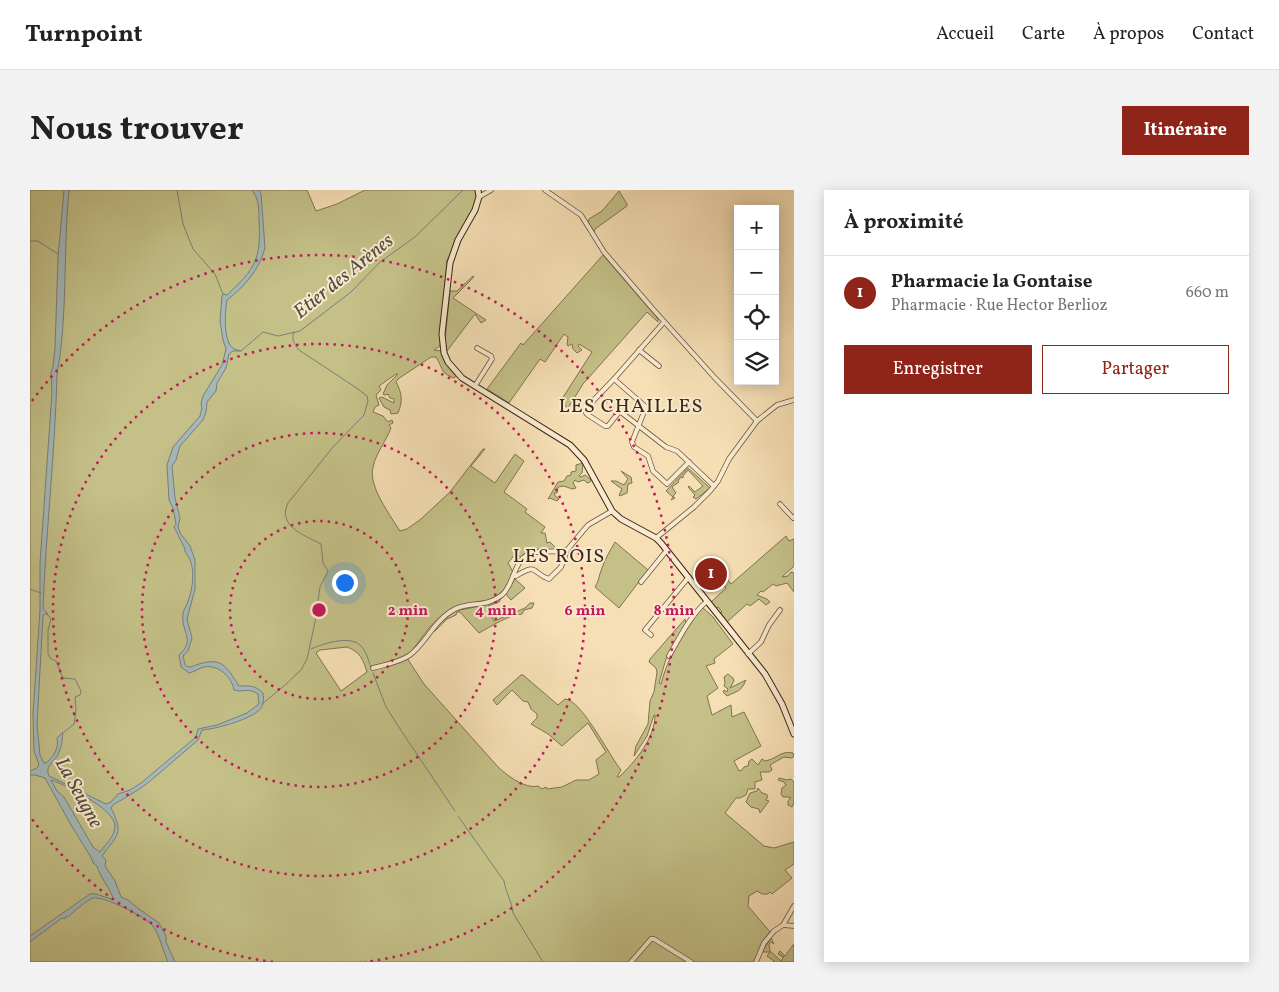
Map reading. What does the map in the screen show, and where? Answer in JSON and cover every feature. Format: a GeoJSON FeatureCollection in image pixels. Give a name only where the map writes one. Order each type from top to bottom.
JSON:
{"type":"FeatureCollection","features":[{"type":"Feature","properties":{"kind":"street"},"geometry":{"type":"LineString","coordinates":[[478,190],[479,197],[475,210],[452,255],[442,334],[444,353],[448,362],[462,378],[570,445],[584,460],[612,511],[621,519],[656,538],[765,674],[777,694],[794,734]]}},
{"type":"Feature","properties":{"kind":"street"},"geometry":{"type":"LineString","coordinates":[[479,197],[491,190]]}},
{"type":"Feature","properties":{"kind":"street"},"geometry":{"type":"LineString","coordinates":[[545,190],[584,218],[604,252],[664,322],[757,421]]}},
{"type":"Feature","properties":{"kind":"street"},"geometry":{"type":"LineString","coordinates":[[664,322],[592,402],[586,413],[605,426],[608,426],[619,412],[639,425],[666,447],[677,451],[714,486]]}},
{"type":"Feature","properties":{"kind":"street"},"geometry":{"type":"LineString","coordinates":[[475,386],[492,359],[491,356],[477,348]]}},
{"type":"Feature","properties":{"kind":"street"},"geometry":{"type":"LineString","coordinates":[[639,350],[659,366]]}},
{"type":"Feature","properties":{"kind":"street"},"geometry":{"type":"LineString","coordinates":[[614,379],[646,407],[633,439],[633,444],[648,456],[653,471],[667,484],[689,462]]}},
{"type":"Feature","properties":{"kind":"street"},"geometry":{"type":"LineString","coordinates":[[656,538],[694,507],[714,486],[729,459],[757,421],[777,405],[794,400]]}},
{"type":"Feature","properties":{"kind":"street"},"geometry":{"type":"LineString","coordinates":[[780,504],[794,518]]}},
{"type":"Feature","properties":{"kind":"street"},"geometry":{"type":"LineString","coordinates":[[513,576],[530,569],[549,579],[561,567],[566,550],[588,525],[612,511]]}},
{"type":"Feature","properties":{"kind":"street"},"geometry":{"type":"LineString","coordinates":[[373,668],[408,656],[437,623],[450,612],[462,607],[482,605],[496,599],[507,589],[519,564],[530,553],[566,550]]}},
{"type":"Feature","properties":{"kind":"street"},"geometry":{"type":"LineString","coordinates":[[641,582],[667,550]]}},
{"type":"Feature","properties":{"kind":"street"},"geometry":{"type":"LineString","coordinates":[[651,635],[645,630],[688,578]]}},
{"type":"Feature","properties":{"kind":"street"},"geometry":{"type":"LineString","coordinates":[[669,656],[698,609],[706,602]]}},
{"type":"Feature","properties":{"kind":"street"},"geometry":{"type":"LineString","coordinates":[[748,654],[761,642],[769,625],[780,610]]}},
{"type":"Feature","properties":{"kind":"street"},"geometry":{"type":"LineString","coordinates":[[756,962],[764,943],[774,930],[783,925],[794,906]]}},
{"type":"Feature","properties":{"kind":"street"},"geometry":{"type":"LineString","coordinates":[[783,925],[794,926]]}},
{"type":"Feature","properties":{"kind":"street"},"geometry":{"type":"LineString","coordinates":[[631,962],[651,939],[654,939],[691,962]]}},
{"type":"Feature","properties":{"kind":"shaded area"},"geometry":{"type":"Polygon","coordinates":[[[30,190],[307,190],[316,211],[337,204],[365,190],[476,190],[477,202],[447,260],[440,346],[434,350],[441,351],[448,367],[456,376],[454,378],[446,374],[436,357],[431,357],[398,379],[396,382],[401,393],[401,405],[398,413],[391,414],[390,410],[384,407],[379,398],[382,397],[394,403],[394,399],[390,398],[388,394],[383,394],[387,385],[398,374],[379,386],[381,390],[376,395],[379,405],[375,407],[373,412],[383,416],[388,422],[392,420],[393,423],[389,425],[391,428],[387,438],[374,462],[372,475],[381,500],[400,531],[407,529],[421,519],[450,492],[483,449],[485,449],[471,466],[495,483],[515,454],[524,461],[504,492],[527,509],[525,512],[545,527],[541,533],[545,533],[547,543],[550,542],[556,548],[561,549],[542,550],[539,548],[521,558],[516,553],[508,563],[513,572],[507,585],[500,593],[493,598],[455,608],[444,614],[429,628],[407,658],[424,684],[499,768],[517,781],[528,786],[538,786],[542,789],[546,787],[547,789],[562,787],[576,780],[589,780],[599,774],[596,760],[606,752],[588,723],[562,746],[548,734],[531,724],[537,718],[537,714],[531,709],[528,702],[523,701],[512,690],[497,705],[493,700],[523,675],[558,705],[565,699],[572,702],[587,718],[621,770],[617,777],[619,777],[643,749],[652,732],[655,715],[647,736],[634,756],[636,746],[648,724],[650,701],[654,692],[657,672],[656,668],[649,662],[650,659],[685,619],[686,623],[666,659],[659,683],[661,684],[677,644],[702,607],[713,617],[733,644],[714,659],[715,663],[706,666],[718,688],[707,696],[712,715],[731,705],[732,717],[744,712],[761,746],[734,761],[739,771],[748,766],[749,761],[752,759],[758,765],[762,759],[765,761],[769,760],[789,752],[793,753],[794,756],[792,758],[784,757],[770,765],[772,770],[769,772],[760,772],[762,780],[755,782],[755,789],[748,789],[746,795],[736,798],[725,813],[764,846],[774,848],[794,842],[794,864],[785,870],[792,878],[772,894],[770,892],[762,894],[757,891],[749,896],[748,906],[770,932],[755,962],[694,962],[685,956],[690,962],[30,962],[30,190]],[[347,647],[320,650],[316,653],[341,691],[367,672],[360,656],[347,647]]]}},
{"type":"Feature","properties":{"kind":"shaded area"},"geometry":{"type":"Polygon","coordinates":[[[64,190],[69,190],[63,329],[57,375],[44,579],[43,609],[48,614],[43,616],[37,725],[40,755],[44,763],[54,755],[57,749],[57,738],[63,732],[58,755],[48,769],[49,776],[106,804],[111,802],[118,794],[130,790],[141,783],[196,737],[198,729],[217,725],[247,713],[259,704],[258,694],[248,690],[234,690],[233,685],[224,672],[204,667],[189,673],[181,667],[179,655],[187,645],[183,614],[191,591],[193,577],[189,557],[174,527],[176,524],[173,508],[169,500],[167,465],[173,447],[200,416],[203,396],[222,365],[226,349],[220,321],[222,296],[223,294],[227,295],[237,286],[255,262],[259,244],[259,212],[252,190],[259,190],[261,194],[265,248],[255,270],[240,289],[227,300],[226,305],[226,333],[230,345],[241,351],[233,351],[229,354],[226,368],[217,383],[216,391],[207,402],[203,420],[180,446],[172,466],[175,498],[180,518],[178,527],[180,533],[190,546],[195,560],[195,589],[187,619],[192,638],[188,651],[183,656],[185,665],[190,667],[205,662],[218,662],[227,668],[239,686],[255,687],[260,690],[263,693],[263,703],[260,709],[247,718],[223,726],[202,730],[198,740],[149,782],[113,805],[111,808],[117,823],[117,834],[102,856],[106,860],[105,866],[115,881],[121,897],[159,923],[166,936],[166,942],[175,962],[168,962],[158,934],[149,922],[124,908],[98,898],[87,901],[68,917],[62,918],[30,942],[30,936],[90,894],[113,898],[97,866],[93,863],[45,778],[30,775],[30,771],[39,765],[34,751],[33,714],[40,610],[40,563],[52,392],[51,372],[55,348],[58,257],[64,190]],[[51,780],[57,791],[64,797],[93,847],[100,852],[114,833],[113,819],[89,798],[51,780]]]}},
{"type":"Feature","properties":{"kind":"shaded area"},"geometry":{"type":"Polygon","coordinates":[[[619,191],[627,206],[595,229],[594,232],[588,222],[589,219],[602,211],[619,191]]]}},
{"type":"Feature","properties":{"kind":"shaded area"},"geometry":{"type":"Polygon","coordinates":[[[603,255],[658,319],[658,322],[647,312],[583,384],[568,408],[560,402],[592,352],[579,344],[578,346],[582,350],[577,353],[573,349],[572,344],[568,346],[568,337],[564,334],[545,362],[540,359],[509,403],[487,389],[521,343],[523,345],[603,255]]]}},
{"type":"Feature","properties":{"kind":"shaded area"},"geometry":{"type":"Polygon","coordinates":[[[473,276],[453,298],[486,320],[481,323],[475,314],[447,351],[445,341],[450,291],[457,291],[473,276]]]}},
{"type":"Feature","properties":{"kind":"shaded area"},"geometry":{"type":"Polygon","coordinates":[[[583,463],[582,473],[579,476],[585,475],[591,480],[590,482],[587,483],[584,480],[578,482],[575,480],[573,483],[576,488],[558,487],[557,493],[554,493],[559,499],[557,501],[548,499],[558,482],[564,481],[567,476],[571,475],[571,472],[576,471],[576,465],[583,463]]]}},
{"type":"Feature","properties":{"kind":"shaded area"},"geometry":{"type":"Polygon","coordinates":[[[688,468],[710,488],[696,499],[693,497],[695,495],[688,487],[695,492],[703,486],[688,470],[683,478],[681,477],[679,482],[672,487],[676,493],[673,496],[675,498],[671,500],[673,497],[666,491],[688,468]]]}},
{"type":"Feature","properties":{"kind":"shaded area"},"geometry":{"type":"Polygon","coordinates":[[[621,471],[631,477],[632,483],[628,484],[627,493],[620,496],[622,489],[611,481],[624,485],[628,479],[621,471]]]}},
{"type":"Feature","properties":{"kind":"shaded area"},"geometry":{"type":"Polygon","coordinates":[[[786,536],[789,541],[794,539],[794,566],[782,577],[788,576],[791,572],[794,573],[794,592],[787,583],[776,586],[773,584],[757,595],[770,602],[766,605],[759,599],[750,606],[747,604],[727,622],[718,607],[716,609],[711,602],[726,588],[719,580],[721,575],[725,572],[728,574],[727,579],[731,584],[786,536]]]}},
{"type":"Feature","properties":{"kind":"shaded area"},"geometry":{"type":"Polygon","coordinates":[[[615,542],[648,570],[619,608],[595,587],[615,542]]]}},
{"type":"Feature","properties":{"kind":"shaded area"},"geometry":{"type":"Polygon","coordinates":[[[515,579],[525,588],[511,600],[505,593],[515,579]]]}},
{"type":"Feature","properties":{"kind":"shaded area"},"geometry":{"type":"Polygon","coordinates":[[[502,597],[499,602],[488,606],[494,621],[525,608],[530,603],[534,603],[532,608],[524,610],[522,614],[506,618],[479,633],[460,612],[447,619],[435,631],[432,631],[446,616],[455,611],[485,605],[502,597]]]}},
{"type":"Feature","properties":{"kind":"shaded area"},"geometry":{"type":"Polygon","coordinates":[[[728,674],[734,681],[730,688],[746,680],[740,689],[727,696],[723,692],[724,690],[727,692],[728,689],[724,686],[724,677],[728,674]]]}},
{"type":"Feature","properties":{"kind":"shaded area"},"geometry":{"type":"Polygon","coordinates":[[[779,778],[791,779],[794,782],[794,803],[792,807],[788,805],[790,797],[783,797],[781,794],[782,788],[786,785],[778,780],[779,778]]]}},
{"type":"Feature","properties":{"kind":"shaded area"},"geometry":{"type":"Polygon","coordinates":[[[758,788],[768,796],[766,800],[769,801],[760,813],[759,809],[751,807],[746,802],[750,793],[757,791],[758,788]]]}},
{"type":"Feature","properties":{"kind":"shaded area"},"geometry":{"type":"Polygon","coordinates":[[[771,938],[774,944],[771,942],[769,944],[770,951],[781,961],[784,956],[778,954],[780,951],[785,956],[794,944],[794,962],[773,962],[767,956],[770,952],[762,952],[771,938]]]}},
{"type":"Feature","properties":{"kind":"waterway"},"geometry":{"type":"LineString","coordinates":[[177,190],[183,224],[193,249],[215,274],[223,294]]}},
{"type":"Feature","properties":{"kind":"waterway","name":"Etier des Arènes"},"geometry":{"type":"LineString","coordinates":[[241,351],[263,332],[278,336],[300,331],[351,292],[380,262],[415,237],[463,190]]}},
{"type":"Feature","properties":{"kind":"waterway"},"geometry":{"type":"LineString","coordinates":[[30,241],[38,241],[58,254]]}},
{"type":"Feature","properties":{"kind":"waterway"},"geometry":{"type":"LineString","coordinates":[[262,704],[301,670],[307,659],[320,587],[328,571],[323,563],[321,544],[300,533],[289,524],[286,518],[288,503],[333,447],[364,415],[368,401],[367,396],[358,389],[299,350],[294,341],[294,332]]}},
{"type":"Feature","properties":{"kind":"waterway"},"geometry":{"type":"LineString","coordinates":[[30,589],[41,593]]}},
{"type":"Feature","properties":{"kind":"waterway"},"geometry":{"type":"LineString","coordinates":[[47,614],[51,619],[48,630],[48,654],[50,658],[56,661],[63,678],[75,679],[81,691],[80,695],[75,697],[76,711],[74,724],[64,732]]}},
{"type":"Feature","properties":{"kind":"waterway"},"geometry":{"type":"LineString","coordinates":[[311,649],[336,641],[355,642],[364,650],[371,667]]}},
{"type":"Feature","properties":{"kind":"waterway"},"geometry":{"type":"LineString","coordinates":[[373,673],[386,707],[455,811]]}},
{"type":"Feature","properties":{"kind":"waterway"},"geometry":{"type":"LineString","coordinates":[[458,816],[504,881],[513,913],[543,962]]}},
{"type":"Feature","properties":{"kind":"place","name":"Pharmacie la Gontaise"},"geometry":{"type":"Point","coordinates":[711,574]}},
{"type":"Feature","properties":{"kind":"district","name":"LES CHAILLES"},"geometry":{"type":"Point","coordinates":[631,407]}},
{"type":"Feature","properties":{"kind":"district","name":"LES ROIS"},"geometry":{"type":"Point","coordinates":[559,557]}},
{"type":"Feature","properties":{"kind":"water label","name":"La Seugne"},"geometry":{"type":"Point","coordinates":[78,793]}}]}
